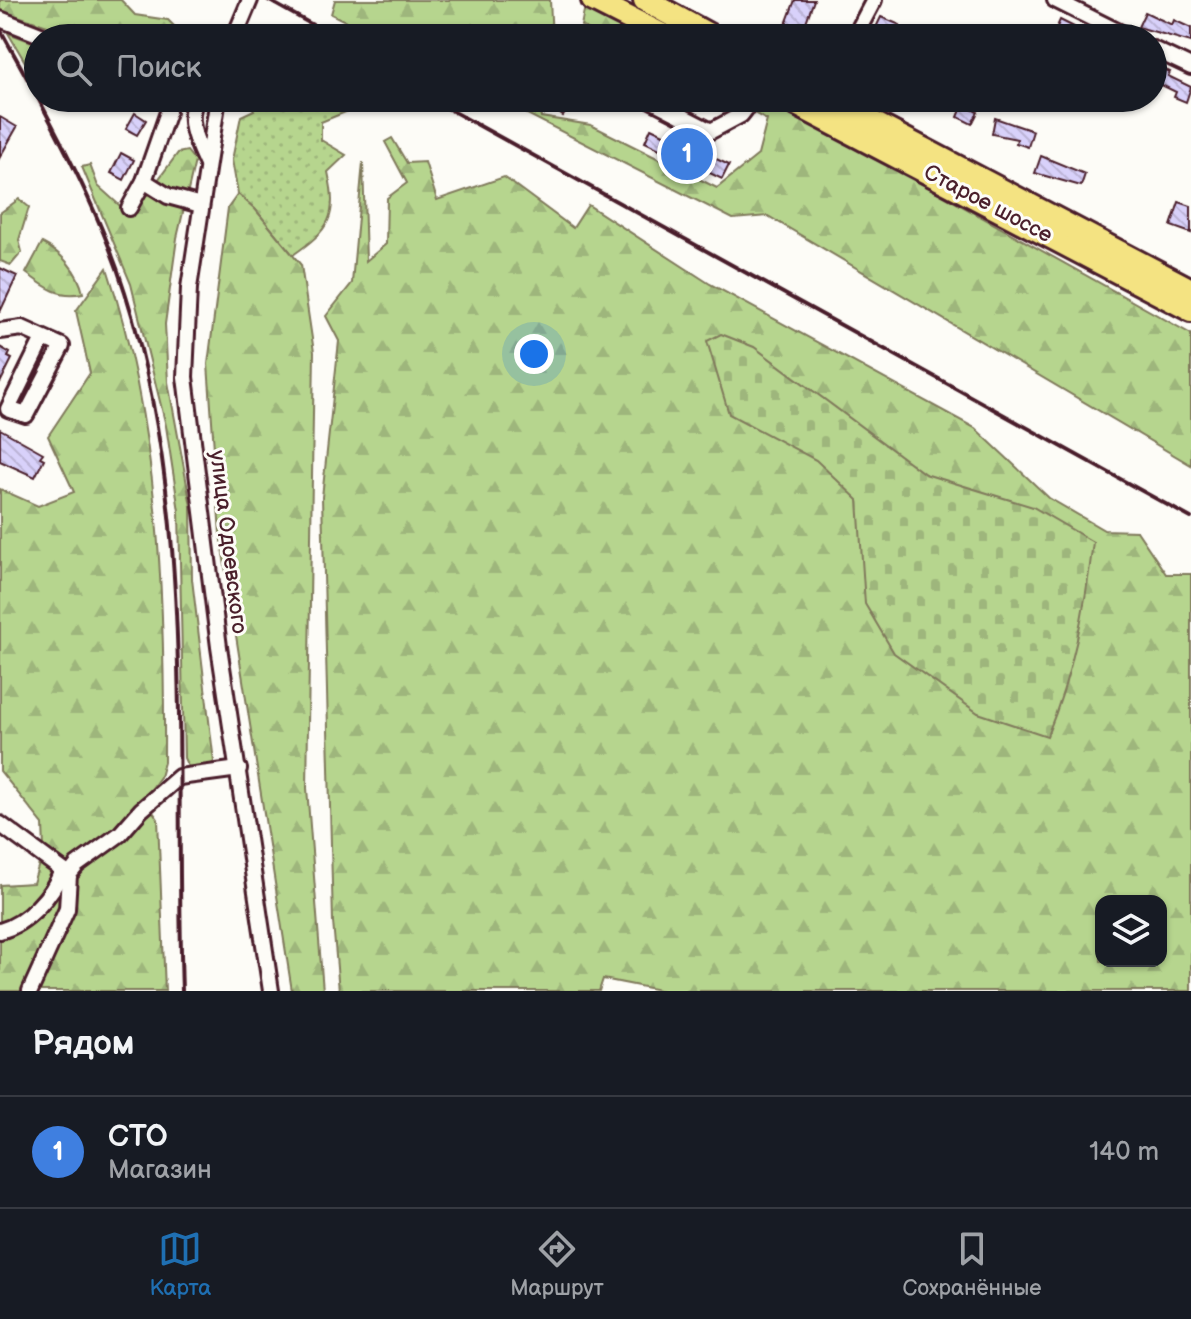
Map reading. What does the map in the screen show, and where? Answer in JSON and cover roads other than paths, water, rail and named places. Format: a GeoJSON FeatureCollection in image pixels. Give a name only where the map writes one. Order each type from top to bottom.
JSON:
{"type":"FeatureCollection","features":[{"type":"Feature","properties":{"kind":"highway"},"geometry":{"type":"LineString","coordinates":[[593,0],[640,24]]}},
{"type":"Feature","properties":{"kind":"highway"},"geometry":{"type":"LineString","coordinates":[[645,0],[689,24]]}},
{"type":"Feature","properties":{"kind":"highway","name":"Старое шоссе"},"geometry":{"type":"LineString","coordinates":[[812,112],[1191,310]]}},
{"type":"Feature","properties":{"kind":"highway","name":"Старое шоссе"},"geometry":{"type":"LineString","coordinates":[[853,112],[1191,290]]}},
{"type":"Feature","properties":{"kind":"street"},"geometry":{"type":"LineString","coordinates":[[240,24],[250,0]]}},
{"type":"Feature","properties":{"kind":"street"},"geometry":{"type":"LineString","coordinates":[[861,24],[874,0]]}},
{"type":"Feature","properties":{"kind":"street"},"geometry":{"type":"LineString","coordinates":[[1055,0],[1103,24]]}},
{"type":"Feature","properties":{"kind":"street"},"geometry":{"type":"LineString","coordinates":[[0,19],[24,28]]}},
{"type":"Feature","properties":{"kind":"street"},"geometry":{"type":"LineString","coordinates":[[1167,56],[1191,67]]}},
{"type":"Feature","properties":{"kind":"street"},"geometry":{"type":"LineString","coordinates":[[129,208],[144,181],[168,112]]}},
{"type":"Feature","properties":{"kind":"street"},"geometry":{"type":"LineString","coordinates":[[192,112],[192,121],[207,166]]}},
{"type":"Feature","properties":{"kind":"street","name":"улица Одоевского"},"geometry":{"type":"LineString","coordinates":[[216,112],[189,288],[185,377],[219,647],[271,991]]}},
{"type":"Feature","properties":{"kind":"street"},"geometry":{"type":"LineString","coordinates":[[674,112],[711,131],[743,112]]}},
{"type":"Feature","properties":{"kind":"street"},"geometry":{"type":"LineString","coordinates":[[144,181],[168,196],[201,205]]}},
{"type":"Feature","properties":{"kind":"street"},"geometry":{"type":"LineString","coordinates":[[0,331],[22,328],[62,346],[26,415],[8,409],[43,338]]}},
{"type":"Feature","properties":{"kind":"street"},"geometry":{"type":"LineString","coordinates":[[0,931],[10,928],[54,892],[66,872],[120,834],[141,810],[179,777],[239,769]]}},
{"type":"Feature","properties":{"kind":"street"},"geometry":{"type":"LineString","coordinates":[[0,824],[66,872]]}},
{"type":"Feature","properties":{"kind":"street"},"geometry":{"type":"LineString","coordinates":[[30,991],[67,909],[66,872]]}},
{"type":"Feature","properties":{"kind":"railway"},"geometry":{"type":"LineString","coordinates":[[268,0],[311,24]]}},
{"type":"Feature","properties":{"kind":"railway"},"geometry":{"type":"LineString","coordinates":[[0,29],[24,73]]}},
{"type":"Feature","properties":{"kind":"railway"},"geometry":{"type":"LineString","coordinates":[[45,112],[86,193],[117,267],[148,377],[163,463],[177,638],[182,991]]}},
{"type":"Feature","properties":{"kind":"railway"},"geometry":{"type":"LineString","coordinates":[[454,112],[1191,518]]}},
{"type":"Feature","properties":{"kind":"place","name":"СТО"},"geometry":{"type":"Point","coordinates":[687,154]}}]}
